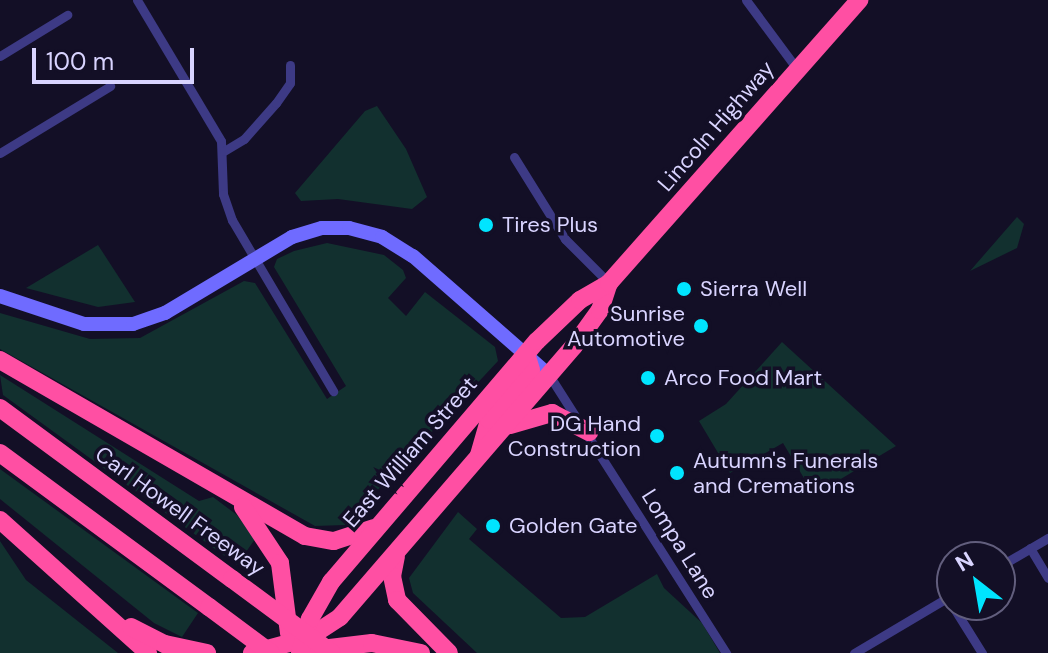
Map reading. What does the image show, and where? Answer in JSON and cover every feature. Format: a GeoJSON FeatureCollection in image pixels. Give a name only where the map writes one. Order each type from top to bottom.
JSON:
{"type":"FeatureCollection","features":[{"type":"Feature","properties":{"kind":"highway","name":"Lincoln Highway"},"geometry":{"type":"LineString","coordinates":[[526,354],[571,308],[609,283],[859,0]]}},
{"type":"Feature","properties":{"kind":"highway","name":"Lincoln Highway"},"geometry":{"type":"LineString","coordinates":[[549,375],[597,315],[609,283]]}},
{"type":"Feature","properties":{"kind":"highway"},"geometry":{"type":"LineString","coordinates":[[479,457],[489,420],[531,370],[526,354]]}},
{"type":"Feature","properties":{"kind":"highway","name":"East William Street"},"geometry":{"type":"LineString","coordinates":[[297,649],[331,582],[526,354]]}},
{"type":"Feature","properties":{"kind":"highway"},"geometry":{"type":"LineString","coordinates":[[0,360],[212,485],[318,540],[343,540],[380,525]]}},
{"type":"Feature","properties":{"kind":"highway"},"geometry":{"type":"LineString","coordinates":[[297,649],[330,626],[355,602],[549,375]]}},
{"type":"Feature","properties":{"kind":"highway","name":"Carl Howell Freeway"},"geometry":{"type":"LineString","coordinates":[[0,408],[332,653]]}},
{"type":"Feature","properties":{"kind":"highway"},"geometry":{"type":"LineString","coordinates":[[504,428],[547,413],[589,432]]}},
{"type":"Feature","properties":{"kind":"highway"},"geometry":{"type":"LineString","coordinates":[[0,453],[271,653]]}},
{"type":"Feature","properties":{"kind":"highway"},"geometry":{"type":"LineString","coordinates":[[212,485],[248,512],[274,550],[285,583],[297,649]]}},
{"type":"Feature","properties":{"kind":"highway"},"geometry":{"type":"LineString","coordinates":[[0,520],[108,613],[148,653]]}},
{"type":"Feature","properties":{"kind":"highway"},"geometry":{"type":"LineString","coordinates":[[397,553],[392,576],[397,600],[449,653]]}},
{"type":"Feature","properties":{"kind":"highway"},"geometry":{"type":"LineString","coordinates":[[108,613],[158,641],[207,653]]}},
{"type":"Feature","properties":{"kind":"highway"},"geometry":{"type":"LineString","coordinates":[[252,653],[365,643],[421,653]]}},
{"type":"Feature","properties":{"kind":"street"},"geometry":{"type":"LineString","coordinates":[[137,0],[224,151],[226,207],[333,391]]}},
{"type":"Feature","properties":{"kind":"street"},"geometry":{"type":"LineString","coordinates":[[746,0],[797,69]]}},
{"type":"Feature","properties":{"kind":"street"},"geometry":{"type":"LineString","coordinates":[[0,56],[67,15]]}},
{"type":"Feature","properties":{"kind":"street"},"geometry":{"type":"LineString","coordinates":[[224,151],[244,139],[283,95],[290,65]]}},
{"type":"Feature","properties":{"kind":"street"},"geometry":{"type":"LineString","coordinates":[[0,153],[110,86]]}},
{"type":"Feature","properties":{"kind":"street"},"geometry":{"type":"LineString","coordinates":[[514,157],[565,239],[609,283]]}},
{"type":"Feature","properties":{"kind":"street"},"geometry":{"type":"LineString","coordinates":[[0,296],[75,322],[121,326],[165,313],[253,258],[312,230],[336,227],[369,232],[417,259],[549,375]]}},
{"type":"Feature","properties":{"kind":"street","name":"Lompa Lane"},"geometry":{"type":"LineString","coordinates":[[549,375],[589,432],[726,653]]}},
{"type":"Feature","properties":{"kind":"street"},"geometry":{"type":"LineString","coordinates":[[1016,556],[1048,538]]}},
{"type":"Feature","properties":{"kind":"street"},"geometry":{"type":"LineString","coordinates":[[1030,548],[1048,578]]}},
{"type":"Feature","properties":{"kind":"street"},"geometry":{"type":"LineString","coordinates":[[854,653],[869,649],[936,609]]}},
{"type":"Feature","properties":{"kind":"street"},"geometry":{"type":"LineString","coordinates":[[963,621],[982,653]]}},
{"type":"Feature","properties":{"kind":"green space"},"geometry":{"type":"Polygon","coordinates":[[[377,106],[406,149],[427,197],[412,209],[338,199],[301,201],[295,193],[365,111],[377,106]]]}},
{"type":"Feature","properties":{"kind":"green space"},"geometry":{"type":"Polygon","coordinates":[[[1017,217],[1024,224],[1017,248],[970,271],[1017,217]]]}},
{"type":"Feature","properties":{"kind":"green space"},"geometry":{"type":"Polygon","coordinates":[[[327,243],[384,255],[403,270],[406,278],[388,298],[406,316],[425,292],[495,347],[498,361],[345,525],[315,526],[0,349],[0,313],[90,339],[140,338],[244,281],[255,283],[327,399],[346,386],[274,267],[277,259],[294,251],[327,243]]]}},
{"type":"Feature","properties":{"kind":"green space"},"geometry":{"type":"Polygon","coordinates":[[[98,245],[135,302],[98,307],[26,288],[98,245]]]}},
{"type":"Feature","properties":{"kind":"green space"},"geometry":{"type":"Polygon","coordinates":[[[782,342],[896,446],[814,495],[783,443],[730,473],[699,421],[726,404],[782,342]]]}},
{"type":"Feature","properties":{"kind":"green space"},"geometry":{"type":"Polygon","coordinates":[[[0,375],[199,501],[213,497],[237,515],[255,539],[237,565],[3,395],[0,375]]]}},
{"type":"Feature","properties":{"kind":"green space"},"geometry":{"type":"Polygon","coordinates":[[[0,469],[198,613],[182,637],[154,623],[0,499],[0,469]]]}},
{"type":"Feature","properties":{"kind":"green space"},"geometry":{"type":"Polygon","coordinates":[[[458,512],[477,529],[469,539],[561,618],[585,617],[657,574],[664,588],[702,623],[720,653],[477,653],[413,593],[409,578],[458,512]]]}},
{"type":"Feature","properties":{"kind":"green space"},"geometry":{"type":"Polygon","coordinates":[[[0,541],[26,580],[118,653],[0,653],[0,541]]]}},
{"type":"Feature","properties":{"kind":"place","name":"Tires Plus"},"geometry":{"type":"Point","coordinates":[486,225]}},
{"type":"Feature","properties":{"kind":"place","name":"Sierra Well"},"geometry":{"type":"Point","coordinates":[684,289]}},
{"type":"Feature","properties":{"kind":"place","name":"Sunrise Automotive"},"geometry":{"type":"Point","coordinates":[701,326]}},
{"type":"Feature","properties":{"kind":"place","name":"Arco Food Mart"},"geometry":{"type":"Point","coordinates":[648,378]}},
{"type":"Feature","properties":{"kind":"place","name":"DG Hand Construction"},"geometry":{"type":"Point","coordinates":[657,436]}},
{"type":"Feature","properties":{"kind":"place","name":"Autumn's Funerals and Cremations"},"geometry":{"type":"Point","coordinates":[677,473]}},
{"type":"Feature","properties":{"kind":"place","name":"Golden Gate"},"geometry":{"type":"Point","coordinates":[493,526]}}]}
